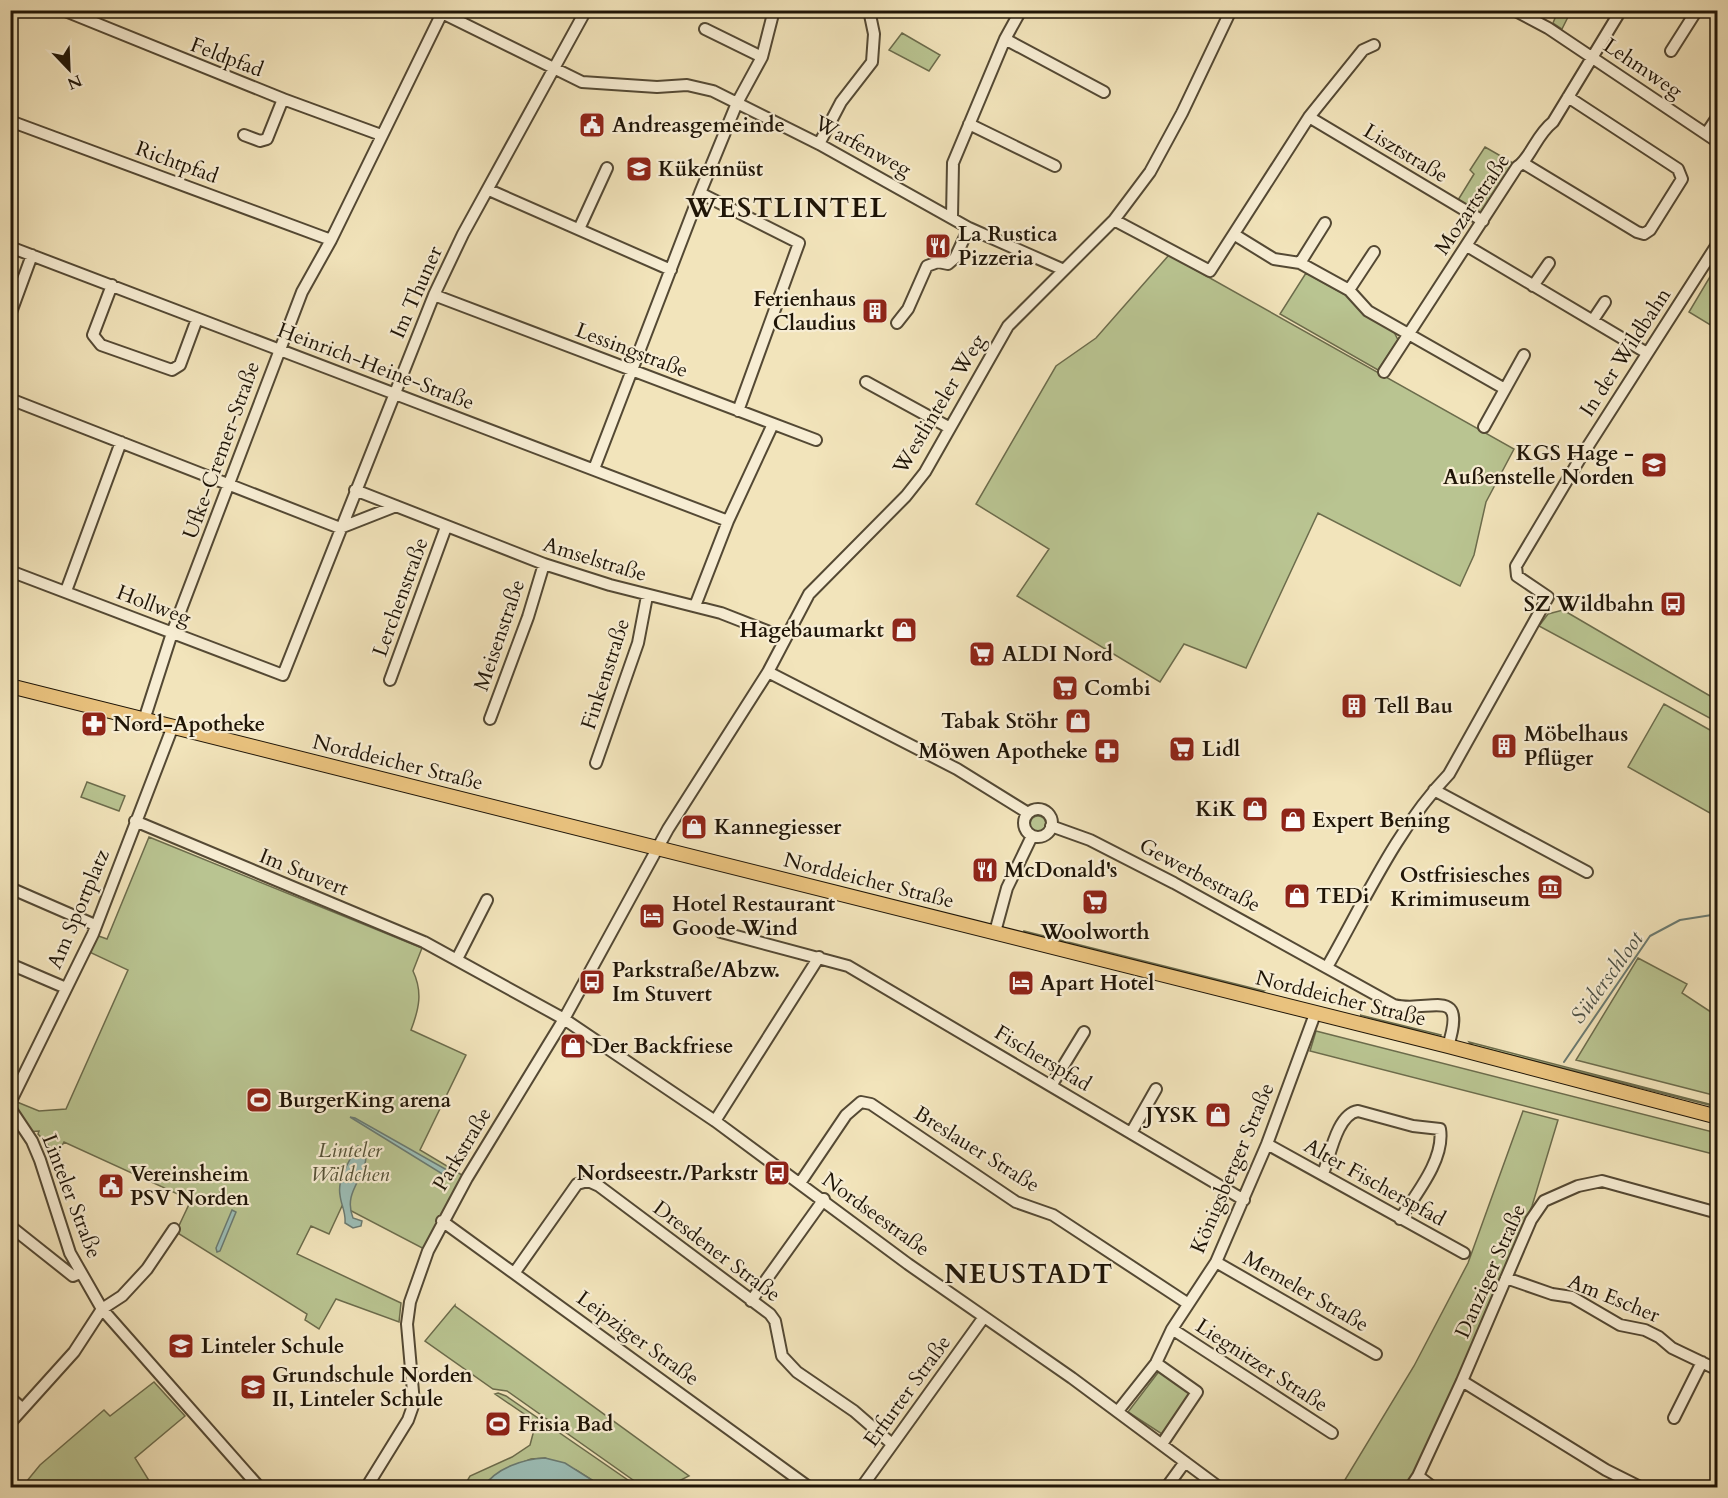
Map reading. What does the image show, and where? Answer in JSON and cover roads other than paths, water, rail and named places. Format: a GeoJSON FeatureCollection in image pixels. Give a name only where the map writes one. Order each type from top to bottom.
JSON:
{"type":"FeatureCollection","features":[{"type":"Feature","properties":{"kind":"main road","name":"Norddeicher Straße"},"geometry":{"type":"LineString","coordinates":[[10,686],[1448,1046],[1718,1117]]}},
{"type":"Feature","properties":{"kind":"street","name":"Feldpfad"},"geometry":{"type":"LineString","coordinates":[[63,10],[283,99],[267,139],[260,141],[244,135]]}},
{"type":"Feature","properties":{"kind":"street","name":"Im Thuner"},"geometry":{"type":"LineString","coordinates":[[283,675],[354,490],[434,295],[464,234],[586,10]]}},
{"type":"Feature","properties":{"kind":"street"},"geometry":{"type":"LineString","coordinates":[[594,469],[700,193],[737,103],[762,57],[774,10]]}},
{"type":"Feature","properties":{"kind":"street"},"geometry":{"type":"LineString","coordinates":[[819,144],[841,102],[872,62],[874,34],[869,10]]}},
{"type":"Feature","properties":{"kind":"street"},"geometry":{"type":"LineString","coordinates":[[952,217],[953,163],[1005,39],[1021,10]]}},
{"type":"Feature","properties":{"kind":"street","name":"Westlinteler Weg"},"geometry":{"type":"LineString","coordinates":[[658,849],[768,672],[809,594],[913,488],[925,472],[1008,326],[1037,294],[1114,220],[1150,172],[1231,10]]}},
{"type":"Feature","properties":{"kind":"street","name":"Lehmweg"},"geometry":{"type":"LineString","coordinates":[[1514,10],[1548,28],[1718,142]]}},
{"type":"Feature","properties":{"kind":"street","name":"Mozartstraße"},"geometry":{"type":"LineString","coordinates":[[1384,372],[1517,167],[1523,163],[1540,132],[1553,122],[1621,10]]}},
{"type":"Feature","properties":{"kind":"street"},"geometry":{"type":"LineString","coordinates":[[1671,51],[1697,10]]}},
{"type":"Feature","properties":{"kind":"street","name":"Warfenweg"},"geometry":{"type":"LineString","coordinates":[[439,12],[554,69],[595,85],[687,85],[714,91],[819,144],[969,228],[1064,270]]}},
{"type":"Feature","properties":{"kind":"street","name":"Ufke-Cremer-Straße"},"geometry":{"type":"LineString","coordinates":[[144,720],[172,633],[302,292],[331,240],[439,12]]}},
{"type":"Feature","properties":{"kind":"street"},"geometry":{"type":"LineString","coordinates":[[705,29],[762,57]]}},
{"type":"Feature","properties":{"kind":"street"},"geometry":{"type":"LineString","coordinates":[[1005,39],[1104,92]]}},
{"type":"Feature","properties":{"kind":"street"},"geometry":{"type":"LineString","coordinates":[[1114,220],[1210,271],[1309,117],[1364,50],[1374,45]]}},
{"type":"Feature","properties":{"kind":"street"},"geometry":{"type":"LineString","coordinates":[[1523,163],[1638,232],[1644,234],[1650,230],[1682,179],[1678,169],[1568,97]]}},
{"type":"Feature","properties":{"kind":"street"},"geometry":{"type":"LineString","coordinates":[[283,99],[381,135]]}},
{"type":"Feature","properties":{"kind":"street"},"geometry":{"type":"LineString","coordinates":[[1706,135],[1718,116]]}},
{"type":"Feature","properties":{"kind":"street","name":"Lisztstraße"},"geometry":{"type":"LineString","coordinates":[[1309,117],[1483,221]]}},
{"type":"Feature","properties":{"kind":"street","name":"Richtpfad"},"geometry":{"type":"LineString","coordinates":[[10,121],[331,240]]}},
{"type":"Feature","properties":{"kind":"street"},"geometry":{"type":"LineString","coordinates":[[969,124],[1055,166]]}},
{"type":"Feature","properties":{"kind":"street"},"geometry":{"type":"LineString","coordinates":[[579,230],[607,168]]}},
{"type":"Feature","properties":{"kind":"street"},"geometry":{"type":"LineString","coordinates":[[489,190],[671,270]]}},
{"type":"Feature","properties":{"kind":"street"},"geometry":{"type":"LineString","coordinates":[[700,193],[798,243],[738,411]]}},
{"type":"Feature","properties":{"kind":"street"},"geometry":{"type":"LineString","coordinates":[[1300,263],[1325,223]]}},
{"type":"Feature","properties":{"kind":"street"},"geometry":{"type":"LineString","coordinates":[[897,323],[908,309],[927,266],[938,262],[948,264],[955,258],[969,228]]}},
{"type":"Feature","properties":{"kind":"street"},"geometry":{"type":"LineString","coordinates":[[1235,235],[1274,259],[1300,263],[1349,290],[1368,311],[1505,389]]}},
{"type":"Feature","properties":{"kind":"street","name":"In der Wildbahn"},"geometry":{"type":"LineString","coordinates":[[1434,790],[1449,774],[1548,597],[1517,576],[1516,566],[1581,457],[1718,243]]}},
{"type":"Feature","properties":{"kind":"street"},"geometry":{"type":"LineString","coordinates":[[1467,246],[1647,353]]}},
{"type":"Feature","properties":{"kind":"street","name":"Heinrich-Heine-Straße"},"geometry":{"type":"LineString","coordinates":[[10,247],[728,521]]}},
{"type":"Feature","properties":{"kind":"street"},"geometry":{"type":"LineString","coordinates":[[1349,290],[1374,252]]}},
{"type":"Feature","properties":{"kind":"street"},"geometry":{"type":"LineString","coordinates":[[10,315],[32,255]]}},
{"type":"Feature","properties":{"kind":"street"},"geometry":{"type":"LineString","coordinates":[[1533,286],[1549,263]]}},
{"type":"Feature","properties":{"kind":"street"},"geometry":{"type":"LineString","coordinates":[[112,285],[93,335],[101,345],[172,370],[180,364],[197,319]]}},
{"type":"Feature","properties":{"kind":"street","name":"Lessingstraße"},"geometry":{"type":"LineString","coordinates":[[434,295],[816,440]]}},
{"type":"Feature","properties":{"kind":"street"},"geometry":{"type":"LineString","coordinates":[[1593,320],[1605,302]]}},
{"type":"Feature","properties":{"kind":"street"},"geometry":{"type":"LineString","coordinates":[[1484,427],[1524,355]]}},
{"type":"Feature","properties":{"kind":"street"},"geometry":{"type":"LineString","coordinates":[[866,382],[950,428]]}},
{"type":"Feature","properties":{"kind":"street"},"geometry":{"type":"LineString","coordinates":[[10,399],[340,528],[396,507]]}},
{"type":"Feature","properties":{"kind":"street"},"geometry":{"type":"LineString","coordinates":[[695,606],[728,521],[773,424]]}},
{"type":"Feature","properties":{"kind":"street"},"geometry":{"type":"LineString","coordinates":[[66,591],[121,442]]}},
{"type":"Feature","properties":{"kind":"street","name":"Amselstraße"},"geometry":{"type":"LineString","coordinates":[[354,490],[544,564],[647,596],[721,613],[785,638]]}},
{"type":"Feature","properties":{"kind":"street","name":"Lerchenstraße"},"geometry":{"type":"LineString","coordinates":[[390,680],[446,527]]}},
{"type":"Feature","properties":{"kind":"street","name":"Meisenstraße"},"geometry":{"type":"LineString","coordinates":[[490,719],[528,617],[544,564]]}},
{"type":"Feature","properties":{"kind":"street","name":"Hollweg"},"geometry":{"type":"LineString","coordinates":[[10,571],[283,675]]}},
{"type":"Feature","properties":{"kind":"street","name":"Finkenstraße"},"geometry":{"type":"LineString","coordinates":[[596,763],[638,643],[647,596]]}},
{"type":"Feature","properties":{"kind":"street","name":"Gewerbestraße"},"geometry":{"type":"LineString","coordinates":[[768,672],[964,772],[1028,813],[1038,809],[1046,812],[1050,817],[1051,826],[1105,847],[1394,1005],[1408,1009],[1442,1003],[1448,1006],[1453,1014],[1448,1046]]}},
{"type":"Feature","properties":{"kind":"street","name":"Am Sportplatz"},"geometry":{"type":"LineString","coordinates":[[10,1103],[95,926],[173,726]]}},
{"type":"Feature","properties":{"kind":"street"},"geometry":{"type":"LineString","coordinates":[[1327,967],[1406,828],[1434,790],[1587,872]]}},
{"type":"Feature","properties":{"kind":"street"},"geometry":{"type":"LineString","coordinates":[[1028,813],[1023,825],[1032,836]]}},
{"type":"Feature","properties":{"kind":"street","name":"Im Stuvert"},"geometry":{"type":"LineString","coordinates":[[135,821],[223,860],[424,942],[564,1019]]}},
{"type":"Feature","properties":{"kind":"street"},"geometry":{"type":"LineString","coordinates":[[1032,836],[1044,836],[1051,826]]}},
{"type":"Feature","properties":{"kind":"street"},"geometry":{"type":"LineString","coordinates":[[995,932],[1007,888],[1032,836]]}},
{"type":"Feature","properties":{"kind":"street","name":"Parkstraße"},"geometry":{"type":"LineString","coordinates":[[366,1488],[412,1411],[415,1395],[407,1331],[408,1311],[421,1267],[442,1221],[564,1019],[658,849]]}},
{"type":"Feature","properties":{"kind":"street"},"geometry":{"type":"LineString","coordinates":[[10,888],[95,926]]}},
{"type":"Feature","properties":{"kind":"street"},"geometry":{"type":"LineString","coordinates":[[457,959],[487,900]]}},
{"type":"Feature","properties":{"kind":"street","name":"Fischerspfad"},"geometry":{"type":"LineString","coordinates":[[721,932],[848,966],[1244,1200]]}},
{"type":"Feature","properties":{"kind":"street"},"geometry":{"type":"LineString","coordinates":[[715,1121],[819,957]]}},
{"type":"Feature","properties":{"kind":"street"},"geometry":{"type":"LineString","coordinates":[[10,964],[66,988]]}},
{"type":"Feature","properties":{"kind":"street","name":"Königsberger Straße"},"geometry":{"type":"LineString","coordinates":[[1118,1411],[1156,1363],[1187,1303],[1216,1262],[1268,1144],[1315,1014]]}},
{"type":"Feature","properties":{"kind":"street","name":"Nordseestraße"},"geometry":{"type":"LineString","coordinates":[[564,1019],[715,1121],[824,1199],[852,1223],[1118,1411],[1220,1488]]}},
{"type":"Feature","properties":{"kind":"street"},"geometry":{"type":"LineString","coordinates":[[1052,1086],[1084,1032]]}},
{"type":"Feature","properties":{"kind":"street"},"geometry":{"type":"LineString","coordinates":[[1131,1133],[1156,1089]]}},
{"type":"Feature","properties":{"kind":"street","name":"Breslauer Straße"},"geometry":{"type":"LineString","coordinates":[[800,1183],[846,1115],[861,1102],[871,1104],[1016,1202],[1053,1215],[1187,1303]]}},
{"type":"Feature","properties":{"kind":"street","name":"Linteler Straße"},"geometry":{"type":"LineString","coordinates":[[10,1108],[32,1141],[70,1252],[102,1308],[260,1488]]}},
{"type":"Feature","properties":{"kind":"street"},"geometry":{"type":"LineString","coordinates":[[1323,1174],[1344,1119],[1350,1112],[1358,1111],[1413,1126],[1440,1129],[1442,1142],[1422,1183],[1400,1219]]}},
{"type":"Feature","properties":{"kind":"street","name":"Alter Fischerspfad"},"geometry":{"type":"LineString","coordinates":[[1268,1144],[1464,1253]]}},
{"type":"Feature","properties":{"kind":"street","name":"Dresdener Straße"},"geometry":{"type":"LineString","coordinates":[[515,1272],[577,1184],[588,1181],[599,1186],[770,1314],[775,1321],[782,1356],[797,1372],[854,1411],[892,1444]]}},
{"type":"Feature","properties":{"kind":"street","name":"Danziger Straße"},"geometry":{"type":"LineString","coordinates":[[1410,1488],[1418,1476],[1462,1381],[1530,1220],[1544,1201],[1589,1182],[1610,1183],[1718,1213]]}},
{"type":"Feature","properties":{"kind":"street"},"geometry":{"type":"LineString","coordinates":[[751,1301],[824,1199]]}},
{"type":"Feature","properties":{"kind":"street","name":"Leipziger Straße"},"geometry":{"type":"LineString","coordinates":[[442,1221],[810,1488]]}},
{"type":"Feature","properties":{"kind":"street"},"geometry":{"type":"LineString","coordinates":[[10,1226],[74,1276],[80,1273]]}},
{"type":"Feature","properties":{"kind":"street"},"geometry":{"type":"LineString","coordinates":[[10,1423],[74,1352],[102,1308],[134,1285],[174,1229]]}},
{"type":"Feature","properties":{"kind":"street","name":"Memeler Straße"},"geometry":{"type":"LineString","coordinates":[[1216,1262],[1376,1354]]}},
{"type":"Feature","properties":{"kind":"street","name":"Am Escher"},"geometry":{"type":"LineString","coordinates":[[1506,1278],[1552,1294],[1572,1297],[1620,1325],[1645,1330],[1659,1337],[1672,1348],[1718,1370]]}},
{"type":"Feature","properties":{"kind":"street","name":"Erfurter Straße"},"geometry":{"type":"LineString","coordinates":[[861,1488],[984,1317]]}},
{"type":"Feature","properties":{"kind":"street","name":"Liegnitzer Straße"},"geometry":{"type":"LineString","coordinates":[[1172,1329],[1332,1433]]}},
{"type":"Feature","properties":{"kind":"street"},"geometry":{"type":"LineString","coordinates":[[1674,1419],[1702,1362]]}},
{"type":"Feature","properties":{"kind":"street"},"geometry":{"type":"LineString","coordinates":[[1156,1363],[1197,1392],[1162,1444]]}},
{"type":"Feature","properties":{"kind":"street"},"geometry":{"type":"LineString","coordinates":[[1462,1381],[1606,1470],[1642,1488]]}},
{"type":"Feature","properties":{"kind":"street"},"geometry":{"type":"LineString","coordinates":[[10,1398],[22,1408]]}},
{"type":"Feature","properties":{"kind":"street"},"geometry":{"type":"LineString","coordinates":[[1166,1488],[1185,1462]]}},
{"type":"Feature","properties":{"kind":"street"},"geometry":{"type":"LineString","coordinates":[[1418,1476],[1434,1488]]}},
{"type":"Feature","properties":{"kind":"water"},"geometry":{"type":"Polygon","coordinates":[[[350,1117],[447,1170],[448,1175],[444,1175],[350,1117]]]}},
{"type":"Feature","properties":{"kind":"water"},"geometry":{"type":"Polygon","coordinates":[[[358,1146],[366,1152],[366,1161],[353,1192],[350,1208],[353,1218],[362,1221],[361,1226],[353,1228],[345,1223],[340,1182],[358,1146]]]}},
{"type":"Feature","properties":{"kind":"water"},"geometry":{"type":"Polygon","coordinates":[[[232,1210],[236,1212],[220,1251],[217,1252],[216,1248],[232,1210]]]}},
{"type":"Feature","properties":{"kind":"water"},"geometry":{"type":"Polygon","coordinates":[[[545,1458],[565,1463],[603,1487],[484,1487],[495,1475],[511,1466],[528,1460],[545,1458]]]}},
{"type":"Feature","properties":{"kind":"waterway","name":"Süderschloot"},"geometry":{"type":"LineString","coordinates":[[1564,1062],[1650,936],[1680,920],[1718,914]]}},
{"type":"Feature","properties":{"kind":"place","name":"Andreasgemeinde"},"geometry":{"type":"Point","coordinates":[592,125]}},
{"type":"Feature","properties":{"kind":"place","name":"Kükennüst"},"geometry":{"type":"Point","coordinates":[639,169]}},
{"type":"Feature","properties":{"kind":"place","name":"La Rustica Pizzeria"},"geometry":{"type":"Point","coordinates":[938,246]}},
{"type":"Feature","properties":{"kind":"place","name":"Ferienhaus Claudius"},"geometry":{"type":"Point","coordinates":[875,311]}},
{"type":"Feature","properties":{"kind":"place","name":"KGS Hage - Außenstelle Norden"},"geometry":{"type":"Point","coordinates":[1654,465]}},
{"type":"Feature","properties":{"kind":"place","name":"SZ Wildbahn"},"geometry":{"type":"Point","coordinates":[1673,604]}},
{"type":"Feature","properties":{"kind":"place","name":"Hagebaumarkt"},"geometry":{"type":"Point","coordinates":[904,630]}},
{"type":"Feature","properties":{"kind":"place","name":"ALDI Nord"},"geometry":{"type":"Point","coordinates":[982,654]}},
{"type":"Feature","properties":{"kind":"place","name":"Combi"},"geometry":{"type":"Point","coordinates":[1065,688]}},
{"type":"Feature","properties":{"kind":"place","name":"Tell Bau"},"geometry":{"type":"Point","coordinates":[1354,706]}},
{"type":"Feature","properties":{"kind":"place","name":"Tabak Stöhr"},"geometry":{"type":"Point","coordinates":[1078,721]}},
{"type":"Feature","properties":{"kind":"place","name":"Nord-Apotheke"},"geometry":{"type":"Point","coordinates":[94,724]}},
{"type":"Feature","properties":{"kind":"place","name":"Möbelhaus Pflüger"},"geometry":{"type":"Point","coordinates":[1504,746]}},
{"type":"Feature","properties":{"kind":"place","name":"Lidl"},"geometry":{"type":"Point","coordinates":[1182,749]}},
{"type":"Feature","properties":{"kind":"place","name":"Möwen Apotheke"},"geometry":{"type":"Point","coordinates":[1107,751]}},
{"type":"Feature","properties":{"kind":"place","name":"KiK"},"geometry":{"type":"Point","coordinates":[1255,809]}},
{"type":"Feature","properties":{"kind":"place","name":"Expert Bening"},"geometry":{"type":"Point","coordinates":[1293,820]}},
{"type":"Feature","properties":{"kind":"place","name":"Kannegiesser"},"geometry":{"type":"Point","coordinates":[694,827]}},
{"type":"Feature","properties":{"kind":"place","name":"McDonald's"},"geometry":{"type":"Point","coordinates":[985,870]}},
{"type":"Feature","properties":{"kind":"place","name":"Ostfrisiesches Krimimuseum"},"geometry":{"type":"Point","coordinates":[1550,887]}},
{"type":"Feature","properties":{"kind":"place","name":"TEDi"},"geometry":{"type":"Point","coordinates":[1297,896]}},
{"type":"Feature","properties":{"kind":"place","name":"Woolworth"},"geometry":{"type":"Point","coordinates":[1095,902]}},
{"type":"Feature","properties":{"kind":"place","name":"Hotel Restaurant Goode Wind"},"geometry":{"type":"Point","coordinates":[652,916]}},
{"type":"Feature","properties":{"kind":"place","name":"Parkstraße/Abzw. Im Stuvert"},"geometry":{"type":"Point","coordinates":[592,982]}},
{"type":"Feature","properties":{"kind":"place","name":"Apart Hotel"},"geometry":{"type":"Point","coordinates":[1021,983]}},
{"type":"Feature","properties":{"kind":"place","name":"Der Backfriese"},"geometry":{"type":"Point","coordinates":[573,1046]}},
{"type":"Feature","properties":{"kind":"place","name":"BurgerKing arena"},"geometry":{"type":"Point","coordinates":[259,1100]}},
{"type":"Feature","properties":{"kind":"place","name":"JYSK"},"geometry":{"type":"Point","coordinates":[1218,1115]}},
{"type":"Feature","properties":{"kind":"place","name":"Nordseestr./Parkstr"},"geometry":{"type":"Point","coordinates":[777,1173]}},
{"type":"Feature","properties":{"kind":"place","name":"Vereinsheim PSV Norden"},"geometry":{"type":"Point","coordinates":[111,1186]}},
{"type":"Feature","properties":{"kind":"place","name":"Linteler Schule"},"geometry":{"type":"Point","coordinates":[181,1346]}},
{"type":"Feature","properties":{"kind":"place","name":"Grundschule Norden II, Linteler Schule"},"geometry":{"type":"Point","coordinates":[253,1387]}},
{"type":"Feature","properties":{"kind":"place","name":"Frisia Bad"},"geometry":{"type":"Point","coordinates":[498,1424]}},
{"type":"Feature","properties":{"kind":"district","name":"WESTLINTEL"},"geometry":{"type":"Point","coordinates":[787,208]}},
{"type":"Feature","properties":{"kind":"district","name":"NEUSTADT"},"geometry":{"type":"Point","coordinates":[1029,1274]}},
{"type":"Feature","properties":{"kind":"park label","name":"Linteler Wäldchen"},"geometry":{"type":"Point","coordinates":[350,1162]}}]}
